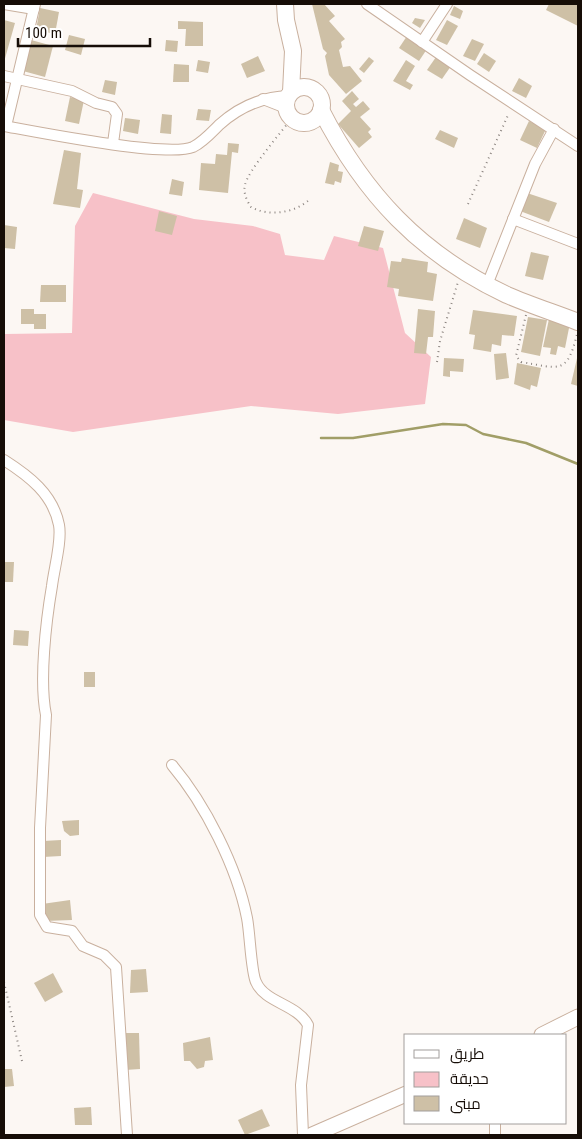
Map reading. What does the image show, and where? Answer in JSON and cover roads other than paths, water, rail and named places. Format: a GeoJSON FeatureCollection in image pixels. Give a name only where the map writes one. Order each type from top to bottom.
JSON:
{"type":"FeatureCollection","features":[{"type":"Feature","properties":{"kind":"main road"},"geometry":{"type":"LineString","coordinates":[[285,4],[286,20],[293,51],[313,90],[320,98],[321,110],[339,146],[369,189],[399,221],[430,248],[463,271],[487,285],[578,322]]}},
{"type":"Feature","properties":{"kind":"main road"},"geometry":{"type":"LineString","coordinates":[[293,51],[289,104],[303,122],[309,122],[321,110]]}},
{"type":"Feature","properties":{"kind":"main road"},"geometry":{"type":"LineString","coordinates":[[289,104],[302,87],[313,90]]}},
{"type":"Feature","properties":{"kind":"main road"},"geometry":{"type":"LineString","coordinates":[[309,122],[339,146]]}},
{"type":"Feature","properties":{"kind":"main road"},"geometry":{"type":"LineString","coordinates":[[544,1034],[578,1017]]}},
{"type":"Feature","properties":{"kind":"main road"},"geometry":{"type":"LineString","coordinates":[[312,1135],[404,1095]]}},
{"type":"Feature","properties":{"kind":"street"},"geometry":{"type":"LineString","coordinates":[[4,4],[35,7],[5,126],[166,151],[185,149],[203,140],[222,123],[262,98],[289,104]]}},
{"type":"Feature","properties":{"kind":"street"},"geometry":{"type":"LineString","coordinates":[[367,4],[578,146]]}},
{"type":"Feature","properties":{"kind":"street"},"geometry":{"type":"LineString","coordinates":[[422,42],[447,4]]}},
{"type":"Feature","properties":{"kind":"street"},"geometry":{"type":"LineString","coordinates":[[4,76],[72,91],[96,103],[112,107],[117,114],[113,143]]}},
{"type":"Feature","properties":{"kind":"street"},"geometry":{"type":"LineString","coordinates":[[487,285],[535,164],[554,129]]}},
{"type":"Feature","properties":{"kind":"street"},"geometry":{"type":"LineString","coordinates":[[513,219],[578,244]]}},
{"type":"Feature","properties":{"kind":"street"},"geometry":{"type":"LineString","coordinates":[[4,460],[39,486],[59,526],[49,602],[45,665],[44,702],[46,715],[39,886],[41,918],[46,927],[72,931],[83,946],[104,955],[116,966],[127,1135]]}},
{"type":"Feature","properties":{"kind":"street"},"geometry":{"type":"LineString","coordinates":[[172,764],[188,785],[210,821],[241,895],[250,932],[255,982],[265,993],[294,1010],[308,1025],[301,1094],[303,1135]]}},
{"type":"Feature","properties":{"kind":"waterway"},"geometry":{"type":"LineString","coordinates":[[321,438],[353,438],[443,424],[466,425],[483,434],[526,443],[578,464]]}}]}
